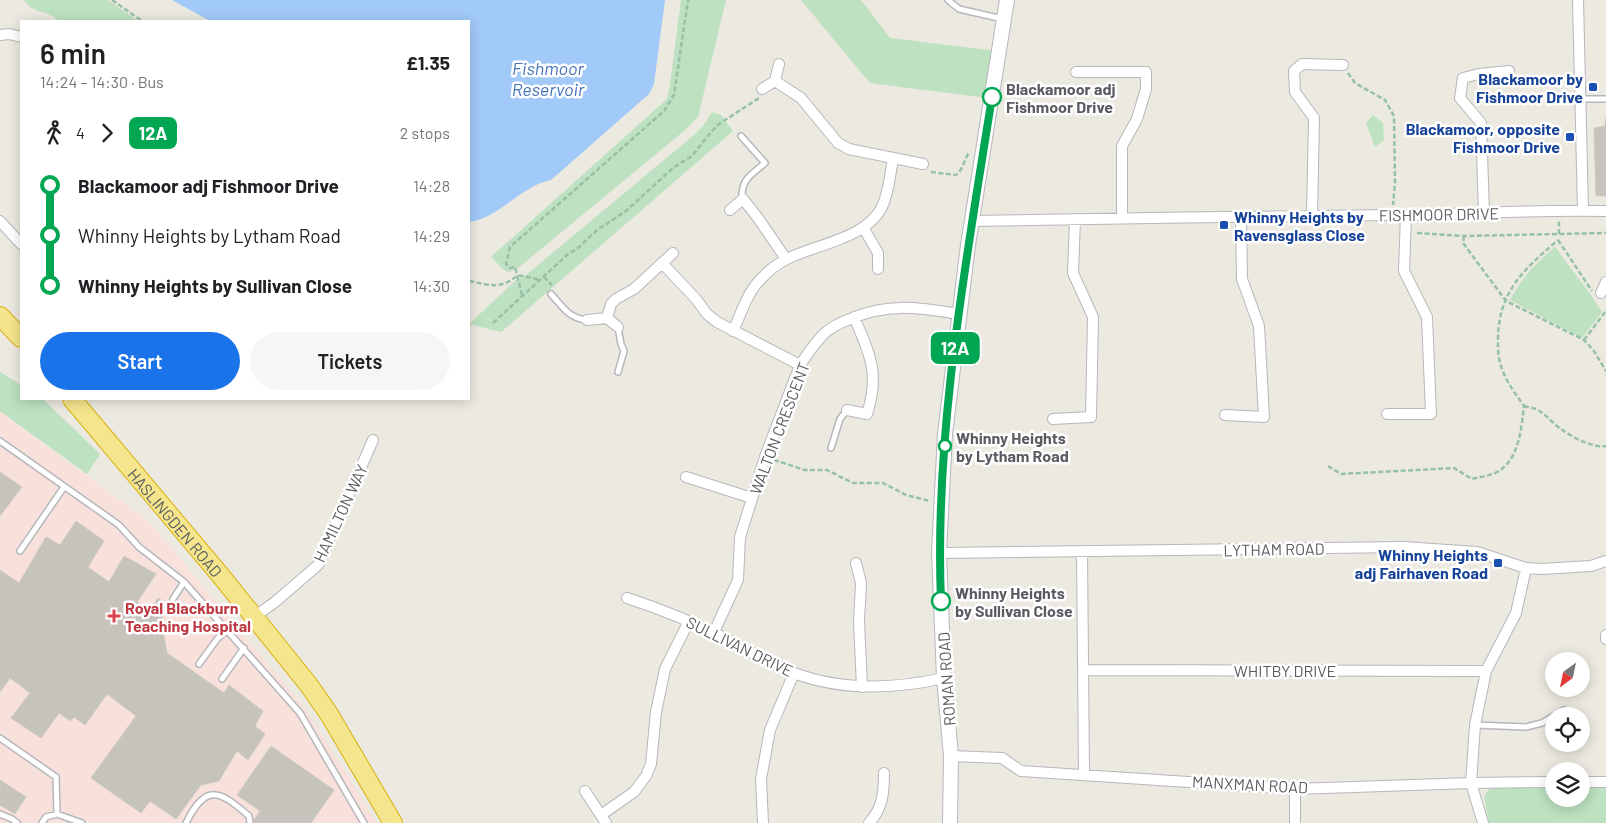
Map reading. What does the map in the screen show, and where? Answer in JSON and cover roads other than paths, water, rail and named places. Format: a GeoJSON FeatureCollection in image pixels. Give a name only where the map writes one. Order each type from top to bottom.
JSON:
{"type":"FeatureCollection","features":[{"type":"Feature","properties":{"kind":"highway"},"geometry":{"type":"LineString","coordinates":[[0,316],[20,337]]}},
{"type":"Feature","properties":{"kind":"highway","name":"HASLINGDEN ROAD"},"geometry":{"type":"LineString","coordinates":[[73,400],[254,617],[323,704],[393,823]]}},
{"type":"Feature","properties":{"kind":"street","name":"ROMAN ROAD"},"geometry":{"type":"LineString","coordinates":[[950,823],[951,756],[944,678],[939,553],[945,434],[968,245],[1007,0]]}},
{"type":"Feature","properties":{"kind":"street"},"geometry":{"type":"LineString","coordinates":[[1578,0],[1583,210]]}},
{"type":"Feature","properties":{"kind":"street"},"geometry":{"type":"LineString","coordinates":[[0,35],[9,34],[20,37]]}},
{"type":"Feature","properties":{"kind":"street"},"geometry":{"type":"LineString","coordinates":[[776,81],[779,64]]}},
{"type":"Feature","properties":{"kind":"street"},"geometry":{"type":"LineString","coordinates":[[1312,215],[1314,118],[1294,92],[1294,72],[1302,64],[1343,65]]}},
{"type":"Feature","properties":{"kind":"street"},"geometry":{"type":"LineString","coordinates":[[1484,213],[1481,123],[1460,98],[1462,78],[1509,71]]}},
{"type":"Feature","properties":{"kind":"street"},"geometry":{"type":"LineString","coordinates":[[1076,72],[1146,72],[1146,89],[1137,119],[1122,146],[1122,217]]}},
{"type":"Feature","properties":{"kind":"street"},"geometry":{"type":"LineString","coordinates":[[762,89],[776,81]]}},
{"type":"Feature","properties":{"kind":"street"},"geometry":{"type":"LineString","coordinates":[[776,81],[801,98],[838,143],[843,146],[893,159],[923,164]]}},
{"type":"Feature","properties":{"kind":"street"},"geometry":{"type":"LineString","coordinates":[[733,331],[750,294],[759,281],[786,259],[864,229],[881,208],[887,191],[893,159]]}},
{"type":"Feature","properties":{"kind":"street"},"geometry":{"type":"LineString","coordinates":[[730,210],[742,200],[758,218],[786,259]]}},
{"type":"Feature","properties":{"kind":"street","name":"FISHMOOR DRIVE"},"geometry":{"type":"LineString","coordinates":[[972,221],[1122,217],[1406,215],[1560,210],[1606,211]]}},
{"type":"Feature","properties":{"kind":"street"},"geometry":{"type":"LineString","coordinates":[[1387,414],[1431,414],[1427,317],[1404,271],[1406,215]]}},
{"type":"Feature","properties":{"kind":"street"},"geometry":{"type":"LineString","coordinates":[[1225,415],[1264,417],[1259,326],[1242,279],[1241,217]]}},
{"type":"Feature","properties":{"kind":"street"},"geometry":{"type":"LineString","coordinates":[[1053,419],[1091,417],[1093,317],[1073,273],[1075,218]]}},
{"type":"Feature","properties":{"kind":"street"},"geometry":{"type":"LineString","coordinates":[[0,221],[20,243]]}},
{"type":"Feature","properties":{"kind":"street"},"geometry":{"type":"LineString","coordinates":[[864,229],[878,252],[878,269]]}},
{"type":"Feature","properties":{"kind":"street"},"geometry":{"type":"LineString","coordinates":[[607,318],[611,304],[616,299],[634,289],[673,253]]}},
{"type":"Feature","properties":{"kind":"street"},"geometry":{"type":"LineString","coordinates":[[662,263],[696,299],[707,314],[717,322],[800,365]]}},
{"type":"Feature","properties":{"kind":"street"},"geometry":{"type":"LineString","coordinates":[[1601,292],[1606,282]]}},
{"type":"Feature","properties":{"kind":"street","name":"WALTON CRESCENT"},"geometry":{"type":"LineString","coordinates":[[714,632],[738,580],[740,538],[765,457],[800,365],[809,352],[828,330],[854,317],[884,308],[901,307],[959,314]]}},
{"type":"Feature","properties":{"kind":"street"},"geometry":{"type":"LineString","coordinates":[[847,410],[867,414],[873,391],[872,363],[854,317]]}},
{"type":"Feature","properties":{"kind":"street"},"geometry":{"type":"LineString","coordinates":[[588,320],[607,318],[618,327]]}},
{"type":"Feature","properties":{"kind":"street","name":"HAMILTON WAY"},"geometry":{"type":"LineString","coordinates":[[254,617],[318,566],[373,440]]}},
{"type":"Feature","properties":{"kind":"street"},"geometry":{"type":"LineString","coordinates":[[686,477],[752,498]]}},
{"type":"Feature","properties":{"kind":"street","name":"LYTHAM ROAD"},"geometry":{"type":"LineString","coordinates":[[939,553],[1403,547],[1477,552],[1526,568],[1591,566],[1606,561]]}},
{"type":"Feature","properties":{"kind":"street"},"geometry":{"type":"LineString","coordinates":[[1082,551],[1084,774]]}},
{"type":"Feature","properties":{"kind":"street"},"geometry":{"type":"LineString","coordinates":[[856,563],[861,583],[859,621],[862,687]]}},
{"type":"Feature","properties":{"kind":"street"},"geometry":{"type":"LineString","coordinates":[[1483,823],[1470,783],[1475,725],[1486,671],[1516,613],[1526,568]]}},
{"type":"Feature","properties":{"kind":"street","name":"SULLIVAN DRIVE"},"geometry":{"type":"LineString","coordinates":[[627,598],[669,611],[794,673],[834,684],[862,687],[919,684],[944,678]]}},
{"type":"Feature","properties":{"kind":"street"},"geometry":{"type":"LineString","coordinates":[[585,792],[603,819],[634,792],[646,776],[651,764],[656,712],[665,669],[689,621]]}},
{"type":"Feature","properties":{"kind":"street"},"geometry":{"type":"LineString","coordinates":[[1606,634],[1606,639]]}},
{"type":"Feature","properties":{"kind":"street","name":"WHITBY DRIVE"},"geometry":{"type":"LineString","coordinates":[[1084,670],[1486,671]]}},
{"type":"Feature","properties":{"kind":"street"},"geometry":{"type":"LineString","coordinates":[[764,823],[761,779],[770,730],[794,673]]}},
{"type":"Feature","properties":{"kind":"street","name":"MANXMAN ROAD"},"geometry":{"type":"LineString","coordinates":[[951,756],[1002,758],[1021,770],[1295,789],[1545,782]]}},
{"type":"Feature","properties":{"kind":"street"},"geometry":{"type":"LineString","coordinates":[[869,823],[876,816],[884,796],[884,773]]}},
{"type":"Feature","properties":{"kind":"street"},"geometry":{"type":"LineString","coordinates":[[1590,782],[1606,782]]}},
{"type":"Feature","properties":{"kind":"street"},"geometry":{"type":"LineString","coordinates":[[1295,789],[1295,823]]}},
{"type":"Feature","properties":{"kind":"lane"},"geometry":{"type":"LineString","coordinates":[[948,0],[959,8],[1004,19]]}},
{"type":"Feature","properties":{"kind":"lane"},"geometry":{"type":"LineString","coordinates":[[1580,99],[1606,99]]}},
{"type":"Feature","properties":{"kind":"lane"},"geometry":{"type":"LineString","coordinates":[[741,136],[765,163],[746,178],[742,188],[742,200]]}},
{"type":"Feature","properties":{"kind":"lane"},"geometry":{"type":"LineString","coordinates":[[551,294],[569,314],[588,320]]}},
{"type":"Feature","properties":{"kind":"lane"},"geometry":{"type":"LineString","coordinates":[[618,327],[624,351],[618,372]]}},
{"type":"Feature","properties":{"kind":"lane"},"geometry":{"type":"LineString","coordinates":[[831,448],[840,419],[847,410]]}},
{"type":"Feature","properties":{"kind":"lane"},"geometry":{"type":"LineString","coordinates":[[0,441],[119,525],[139,547],[184,582],[300,713],[364,823]]}},
{"type":"Feature","properties":{"kind":"lane"},"geometry":{"type":"LineString","coordinates":[[20,552],[64,487]]}},
{"type":"Feature","properties":{"kind":"lane"},"geometry":{"type":"LineString","coordinates":[[173,599],[184,582]]}},
{"type":"Feature","properties":{"kind":"lane"},"geometry":{"type":"LineString","coordinates":[[199,664],[218,638],[228,630]]}},
{"type":"Feature","properties":{"kind":"lane"},"geometry":{"type":"LineString","coordinates":[[222,679],[244,648]]}},
{"type":"Feature","properties":{"kind":"lane"},"geometry":{"type":"LineString","coordinates":[[1475,725],[1526,727],[1545,721]]}},
{"type":"Feature","properties":{"kind":"lane"},"geometry":{"type":"LineString","coordinates":[[0,738],[56,777],[57,814]]}},
{"type":"Feature","properties":{"kind":"lane"},"geometry":{"type":"LineString","coordinates":[[186,823],[195,806],[202,799],[212,794],[220,794],[249,816],[250,823]]}},
{"type":"Feature","properties":{"kind":"lane"},"geometry":{"type":"LineString","coordinates":[[0,814],[17,823]]}},
{"type":"Feature","properties":{"kind":"lane"},"geometry":{"type":"LineString","coordinates":[[42,823],[46,817],[57,814],[82,823]]}},
{"type":"Feature","properties":{"kind":"water","name":"Fishmoor Reservoir"},"geometry":{"type":"Polygon","coordinates":[[[172,0],[665,0],[654,84],[649,94],[551,180],[529,189],[491,215],[470,222],[470,20],[208,20],[172,0]]]}},
{"type":"Feature","properties":{"kind":"place","name":"Blackamoor by Fishmoor Drive"},"geometry":{"type":"Point","coordinates":[1593,87]}},
{"type":"Feature","properties":{"kind":"place","name":"Blackamoor adj Fishmoor Drive"},"geometry":{"type":"Point","coordinates":[992,97]}},
{"type":"Feature","properties":{"kind":"place","name":"Blackamoor, opposite Fishmoor Drive"},"geometry":{"type":"Point","coordinates":[1570,137]}},
{"type":"Feature","properties":{"kind":"place","name":"Whinny Heights by Ravensglass Close"},"geometry":{"type":"Point","coordinates":[1224,225]}},
{"type":"Feature","properties":{"kind":"place","name":"Whinny Heights by Lytham Road"},"geometry":{"type":"Point","coordinates":[945,446]}},
{"type":"Feature","properties":{"kind":"place","name":"Whinny Heights adj Fairhaven Road"},"geometry":{"type":"Point","coordinates":[1498,563]}},
{"type":"Feature","properties":{"kind":"place","name":"Whinny Heights by Sullivan Close"},"geometry":{"type":"Point","coordinates":[941,601]}},
{"type":"Feature","properties":{"kind":"place","name":"Royal Blackburn Teaching Hospital"},"geometry":{"type":"Point","coordinates":[114,616]}}]}
